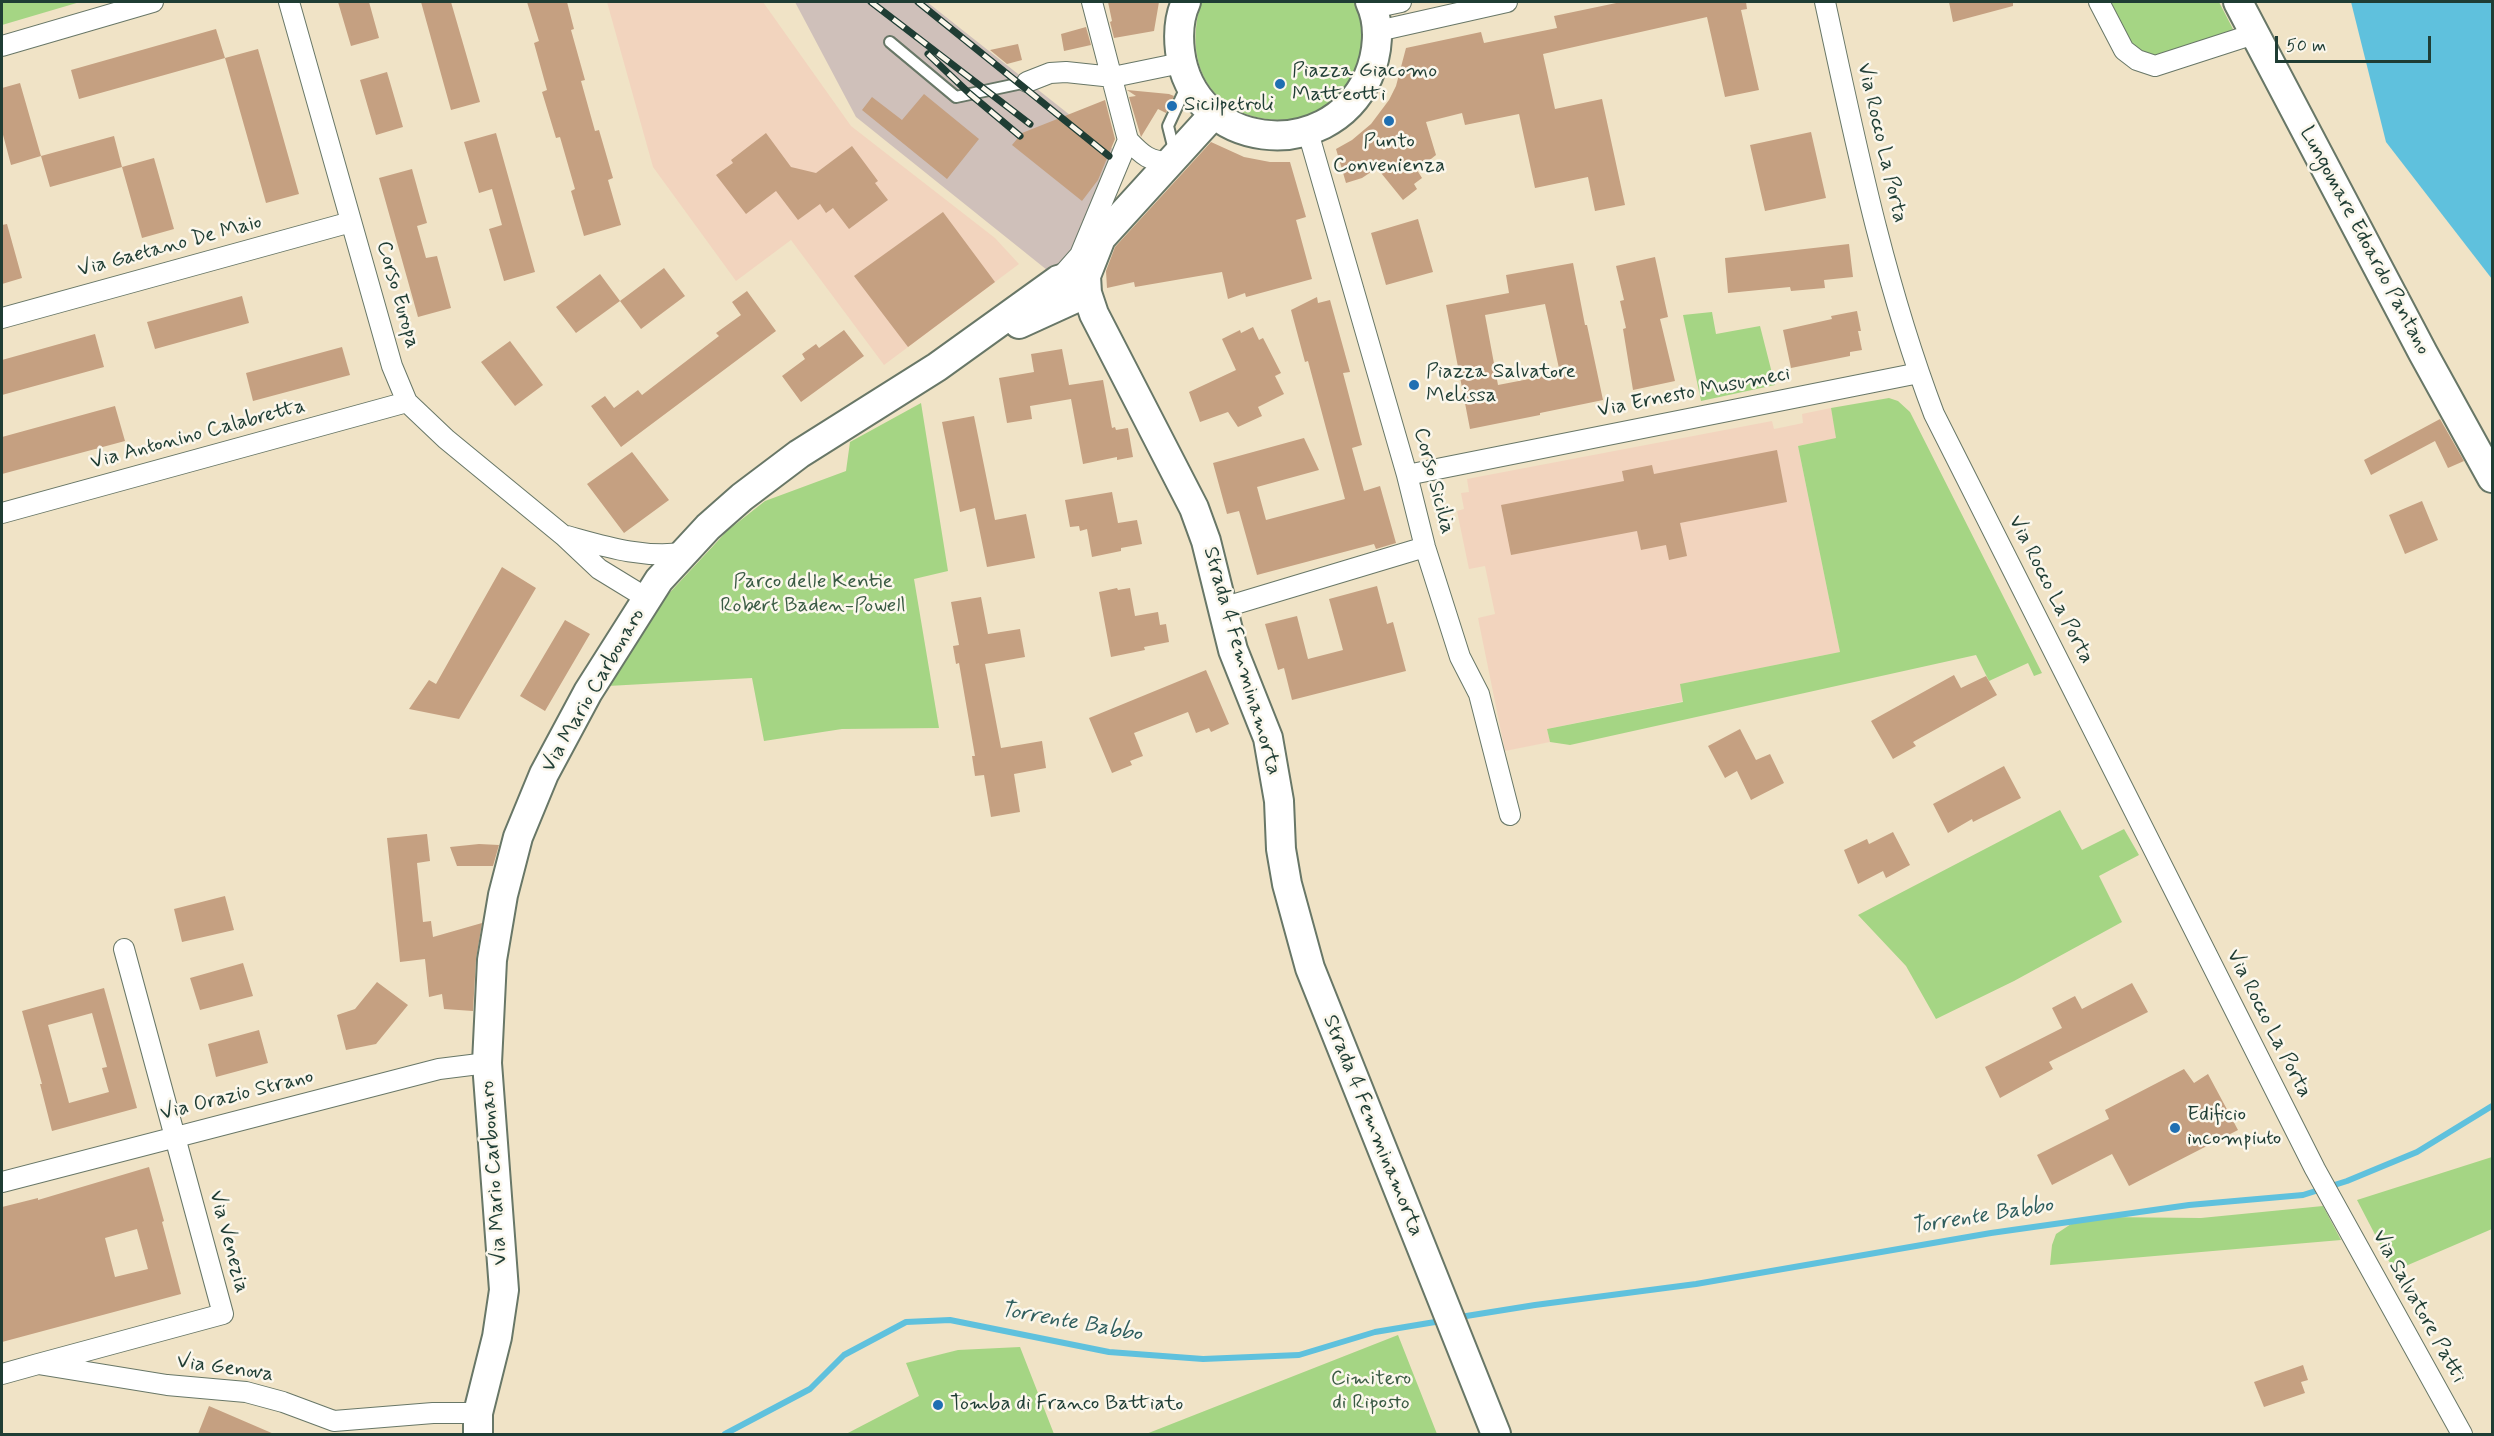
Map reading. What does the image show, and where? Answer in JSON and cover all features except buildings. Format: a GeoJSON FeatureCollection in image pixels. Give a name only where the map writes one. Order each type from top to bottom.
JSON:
{"type":"FeatureCollection","features":[{"type":"Feature","properties":{"kind":"street"},"geometry":{"type":"LineString","coordinates":[[2,46],[153,2]]}},
{"type":"Feature","properties":{"kind":"street","name":"Corso Europa"},"geometry":{"type":"LineString","coordinates":[[289,2],[392,366],[407,402],[446,439],[564,536],[599,570],[648,599]]}},
{"type":"Feature","properties":{"kind":"street"},"geometry":{"type":"LineString","coordinates":[[1092,2],[1128,140],[1142,154],[1156,162],[1174,160]]}},
{"type":"Feature","properties":{"kind":"street"},"geometry":{"type":"LineString","coordinates":[[1185,2],[1181,11],[1176,71],[1199,99],[1206,123]]}},
{"type":"Feature","properties":{"kind":"street"},"geometry":{"type":"LineString","coordinates":[[1374,13],[1401,2]]}},
{"type":"Feature","properties":{"kind":"street"},"geometry":{"type":"LineString","coordinates":[[1374,13],[1405,24],[1507,2]]}},
{"type":"Feature","properties":{"kind":"street","name":"Via Rocco La Porta"},"geometry":{"type":"LineString","coordinates":[[1825,2],[1873,219],[1919,373],[1934,414],[2333,1204]]}},
{"type":"Feature","properties":{"kind":"street"},"geometry":{"type":"LineString","coordinates":[[2099,2],[2124,50],[2137,60],[2155,66],[2254,34]]}},
{"type":"Feature","properties":{"kind":"street","name":"Lungomare Edoardo Pantano"},"geometry":{"type":"LineString","coordinates":[[2238,2],[2423,353],[2493,478]]}},
{"type":"Feature","properties":{"kind":"street"},"geometry":{"type":"LineString","coordinates":[[1206,123],[1312,144],[1360,93],[1374,63],[1374,13]]}},
{"type":"Feature","properties":{"kind":"street"},"geometry":{"type":"LineString","coordinates":[[1027,82],[1050,73],[1066,72],[1113,77],[1176,71]]}},
{"type":"Feature","properties":{"kind":"street"},"geometry":{"type":"LineString","coordinates":[[1077,276],[1101,238],[1206,123]]}},
{"type":"Feature","properties":{"kind":"street"},"geometry":{"type":"LineString","coordinates":[[1077,276],[1128,140]]}},
{"type":"Feature","properties":{"kind":"street","name":"Corso Sicilia"},"geometry":{"type":"LineString","coordinates":[[1312,144],[1407,475],[1425,547],[1460,657],[1479,694],[1510,815]]}},
{"type":"Feature","properties":{"kind":"street","name":"Via Gaetano De Maio"},"geometry":{"type":"LineString","coordinates":[[2,318],[351,222]]}},
{"type":"Feature","properties":{"kind":"street","name":"Via Mario Carbonaro"},"geometry":{"type":"LineString","coordinates":[[478,1424],[497,1337],[504,1290],[487,1063],[492,960],[503,895],[518,837],[544,774],[588,692],[659,580],[683,553],[742,496],[799,454],[1077,276]]}},
{"type":"Feature","properties":{"kind":"street","name":"Strada 4 Femminamorta"},"geometry":{"type":"LineString","coordinates":[[1077,276],[1094,314],[1194,508],[1206,541],[1236,659],[1268,738],[1279,801],[1281,849],[1287,884],[1310,968],[1496,1434]]}},
{"type":"Feature","properties":{"kind":"street","name":"Via Ernesto Musumeci"},"geometry":{"type":"LineString","coordinates":[[1407,475],[1919,373]]}},
{"type":"Feature","properties":{"kind":"street","name":"Via Antonino Calabretta"},"geometry":{"type":"LineString","coordinates":[[2,513],[407,402]]}},
{"type":"Feature","properties":{"kind":"street"},"geometry":{"type":"LineString","coordinates":[[564,536],[626,552],[657,556],[683,553]]}},
{"type":"Feature","properties":{"kind":"street"},"geometry":{"type":"LineString","coordinates":[[1222,608],[1425,547]]}},
{"type":"Feature","properties":{"kind":"street"},"geometry":{"type":"LineString","coordinates":[[124,949],[174,1136]]}},
{"type":"Feature","properties":{"kind":"street","name":"Via Orazio Strano"},"geometry":{"type":"LineString","coordinates":[[2,1182],[439,1069],[487,1063]]}},
{"type":"Feature","properties":{"kind":"street","name":"Via Venezia"},"geometry":{"type":"LineString","coordinates":[[38,1364],[223,1314],[174,1136]]}},
{"type":"Feature","properties":{"kind":"street","name":"Via Salvatore Patti"},"geometry":{"type":"LineString","coordinates":[[2333,1204],[2462,1434]]}},
{"type":"Feature","properties":{"kind":"street","name":"Via Genova"},"geometry":{"type":"LineString","coordinates":[[2,1374],[38,1364],[167,1385],[246,1392],[283,1402],[334,1421],[433,1413],[478,1424]]}},
{"type":"Feature","properties":{"kind":"lane"},"geometry":{"type":"LineString","coordinates":[[890,42],[956,97],[1027,82]]}},
{"type":"Feature","properties":{"kind":"lane"},"geometry":{"type":"LineString","coordinates":[[1174,160],[1168,126],[1176,71]]}},
{"type":"Feature","properties":{"kind":"shaded area"},"geometry":{"type":"Polygon","coordinates":[[[607,2],[763,2],[851,126],[995,238],[1019,264],[884,365],[791,240],[736,281],[653,167],[607,2]]]}},
{"type":"Feature","properties":{"kind":"shaded area"},"geometry":{"type":"Polygon","coordinates":[[[795,2],[927,2],[1118,153],[1065,263],[1052,274],[856,117],[795,2]]]}},
{"type":"Feature","properties":{"kind":"shaded area"},"geometry":{"type":"Polygon","coordinates":[[[1831,408],[1837,438],[1798,446],[1840,652],[1681,684],[1684,701],[1547,729],[1550,742],[1505,751],[1478,618],[1495,614],[1485,566],[1469,569],[1457,511],[1464,509],[1461,493],[1469,492],[1467,479],[1772,421],[1774,429],[1803,423],[1802,414],[1831,408]]]}},
{"type":"Feature","properties":{"kind":"green space"},"geometry":{"type":"Polygon","coordinates":[[[2,2],[80,2],[2,25],[2,2]]]}},
{"type":"Feature","properties":{"kind":"green space"},"geometry":{"type":"Polygon","coordinates":[[[1201,2],[1357,2],[1363,53],[1347,89],[1317,112],[1280,120],[1244,113],[1213,91],[1197,54],[1201,2]]]}},
{"type":"Feature","properties":{"kind":"green space"},"geometry":{"type":"Polygon","coordinates":[[[2111,2],[2219,2],[2234,31],[2156,56],[2140,51],[2131,43],[2111,2]]]}},
{"type":"Feature","properties":{"kind":"green space"},"geometry":{"type":"Polygon","coordinates":[[[1712,312],[1716,334],[1760,326],[1775,385],[1701,401],[1683,315],[1712,312]]]}},
{"type":"Feature","properties":{"kind":"green space"},"geometry":{"type":"Polygon","coordinates":[[[1889,398],[1898,401],[1910,412],[2042,673],[2034,676],[2028,663],[1989,681],[1976,655],[1570,745],[1550,742],[1547,729],[1683,702],[1680,684],[1840,652],[1798,446],[1836,438],[1831,408],[1889,398]]]}},
{"type":"Feature","properties":{"kind":"green space","name":"Parco delle Kentie Robert Baden-Powell"},"geometry":{"type":"Polygon","coordinates":[[[921,403],[948,571],[914,579],[939,728],[842,729],[764,741],[752,678],[608,686],[661,602],[727,531],[765,501],[846,471],[850,442],[921,403]]]}},
{"type":"Feature","properties":{"kind":"green space"},"geometry":{"type":"Polygon","coordinates":[[[2060,810],[2082,850],[2124,829],[2139,855],[2099,876],[2122,922],[2014,981],[1936,1019],[1906,966],[1858,915],[2060,810]]]}},
{"type":"Feature","properties":{"kind":"green space"},"geometry":{"type":"Polygon","coordinates":[[[2492,1157],[2492,1229],[2394,1271],[2357,1200],[2492,1157]]]}},
{"type":"Feature","properties":{"kind":"green space"},"geometry":{"type":"Polygon","coordinates":[[[2323,1206],[2341,1240],[2050,1265],[2052,1245],[2056,1234],[2071,1224],[2102,1217],[2201,1218],[2323,1206]]]}},
{"type":"Feature","properties":{"kind":"green space","name":"Cimitero di Riposto"},"geometry":{"type":"Polygon","coordinates":[[[1398,1335],[1437,1434],[1146,1434],[1398,1335]]]}},
{"type":"Feature","properties":{"kind":"green space"},"geometry":{"type":"Polygon","coordinates":[[[1020,1347],[1054,1434],[846,1434],[919,1396],[906,1363],[958,1350],[1020,1347]]]}},
{"type":"Feature","properties":{"kind":"water"},"geometry":{"type":"Polygon","coordinates":[[[2351,2],[2492,2],[2492,279],[2386,142],[2351,2]]]}},
{"type":"Feature","properties":{"kind":"waterway","name":"Torrente Babbo"},"geometry":{"type":"LineString","coordinates":[[1460,1317],[1696,1284],[1991,1233],[2189,1205],[2303,1195],[2347,1181],[2417,1152],[2492,1106]]}},
{"type":"Feature","properties":{"kind":"waterway","name":"Torrente Babbo"},"geometry":{"type":"LineString","coordinates":[[725,1434],[810,1389],[844,1355],[906,1322],[950,1320],[1109,1352],[1203,1359],[1299,1355],[1375,1332],[1441,1321]]}},
{"type":"Feature","properties":{"kind":"railway"},"geometry":{"type":"LineString","coordinates":[[871,2],[1030,124]]}},
{"type":"Feature","properties":{"kind":"railway"},"geometry":{"type":"LineString","coordinates":[[918,2],[1109,156]]}},
{"type":"Feature","properties":{"kind":"railway"},"geometry":{"type":"LineString","coordinates":[[928,54],[970,94],[1020,136]]}},
{"type":"Feature","properties":{"kind":"place","name":"Piazza Giacomo Matteotti"},"geometry":{"type":"Point","coordinates":[1280,84]}},
{"type":"Feature","properties":{"kind":"place","name":"Sicilpetroli"},"geometry":{"type":"Point","coordinates":[1172,106]}},
{"type":"Feature","properties":{"kind":"place","name":"Punto Convenienza"},"geometry":{"type":"Point","coordinates":[1389,121]}},
{"type":"Feature","properties":{"kind":"place","name":"Piazza Salvatore Melissa"},"geometry":{"type":"Point","coordinates":[1414,385]}},
{"type":"Feature","properties":{"kind":"place","name":"Edificio incompiuto"},"geometry":{"type":"Point","coordinates":[2175,1128]}},
{"type":"Feature","properties":{"kind":"place","name":"Tomba di Franco Battiato"},"geometry":{"type":"Point","coordinates":[938,1405]}}]}
